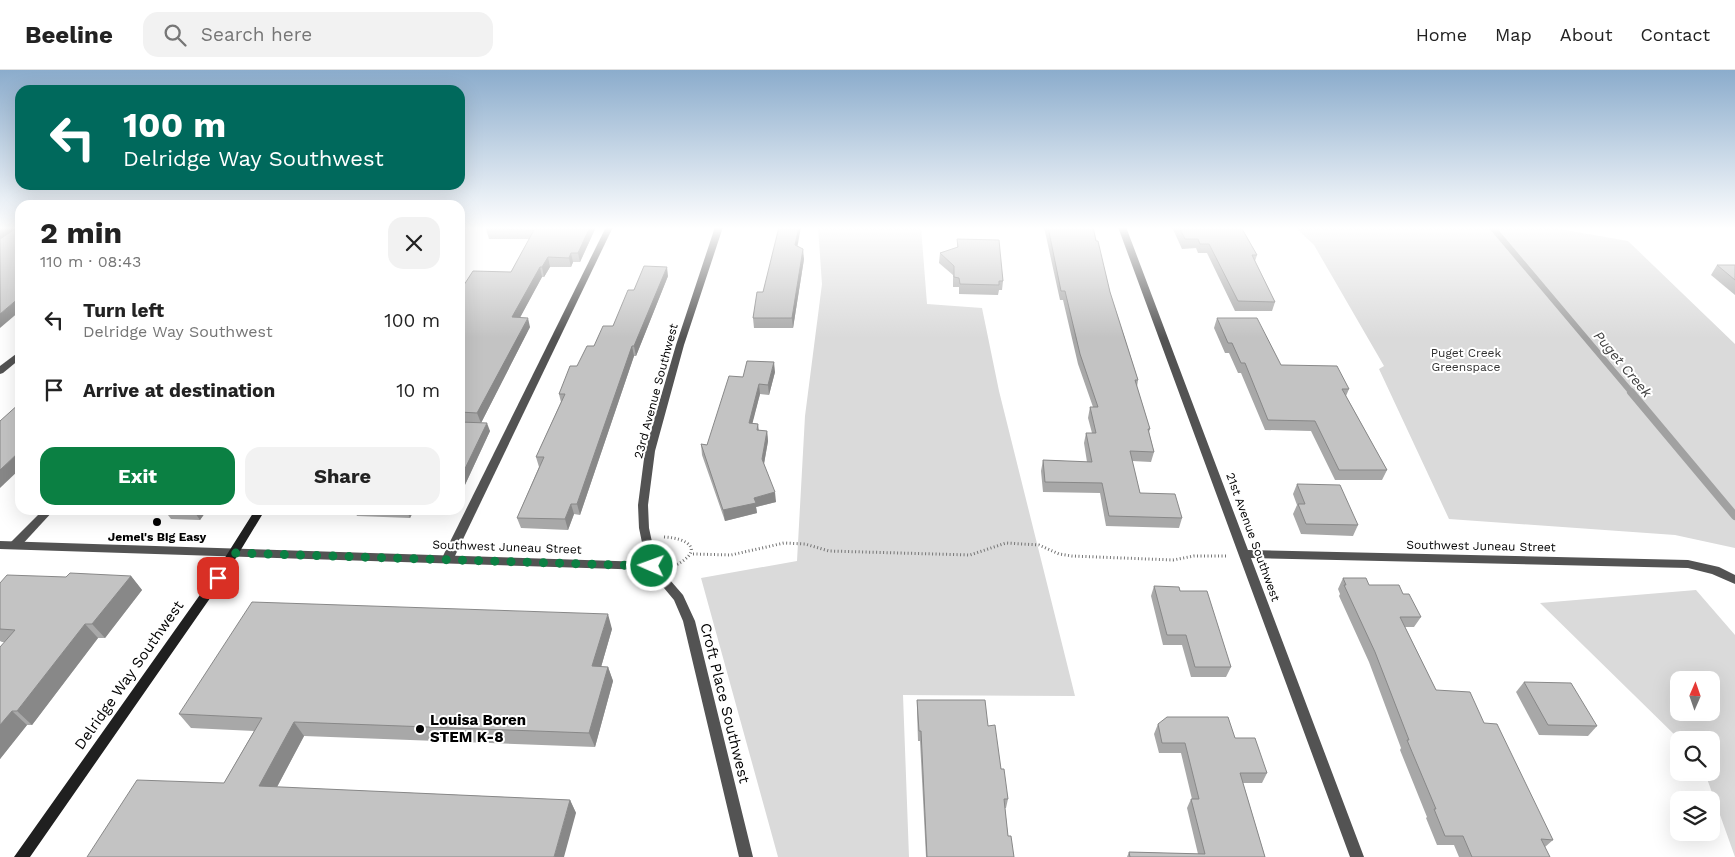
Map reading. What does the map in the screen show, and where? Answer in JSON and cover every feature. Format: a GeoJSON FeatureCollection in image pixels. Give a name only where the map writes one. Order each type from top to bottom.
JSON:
{"type":"FeatureCollection","features":[{"type":"Feature","properties":{"kind":"main road","name":"Delridge Way Southwest"},"geometry":{"type":"LineString","coordinates":[[21,857],[218,578],[257,515]]}},
{"type":"Feature","properties":{"kind":"street"},"geometry":{"type":"LineString","coordinates":[[448,558],[592,264]]}},
{"type":"Feature","properties":{"kind":"street","name":"23rd Avenue Southwest"},"geometry":{"type":"LineString","coordinates":[[652,566],[644,528],[643,505],[650,451],[680,345],[707,264]]}},
{"type":"Feature","properties":{"kind":"street","name":"21st Avenue Southwest"},"geometry":{"type":"LineString","coordinates":[[1136,264],[1357,857]]}},
{"type":"Feature","properties":{"kind":"street"},"geometry":{"type":"LineString","coordinates":[[0,371],[15,358]]}},
{"type":"Feature","properties":{"kind":"street"},"geometry":{"type":"LineString","coordinates":[[15,546],[43,515]]}},
{"type":"Feature","properties":{"kind":"street","name":"Southwest Juneau Street"},"geometry":{"type":"LineString","coordinates":[[0,545],[652,566]]}},
{"type":"Feature","properties":{"kind":"street","name":"Southwest Juneau Street"},"geometry":{"type":"LineString","coordinates":[[1245,554],[1688,564],[1715,570],[1735,580]]}},
{"type":"Feature","properties":{"kind":"street","name":"Croft Place Southwest"},"geometry":{"type":"LineString","coordinates":[[652,566],[679,598],[689,621],[746,857]]}},
{"type":"Feature","properties":{"kind":"path"},"geometry":{"type":"LineString","coordinates":[[662,537],[681,538],[689,542],[693,554]]}},
{"type":"Feature","properties":{"kind":"path"},"geometry":{"type":"LineString","coordinates":[[676,564],[693,554],[731,555],[784,543],[805,544],[829,551],[970,555],[1006,543],[1039,545],[1059,554],[1072,556],[1173,560],[1194,556],[1220,556]]}},
{"type":"Feature","properties":{"kind":"green space"},"geometry":{"type":"Polygon","coordinates":[[[821,264],[924,264],[927,304],[982,308],[999,391],[1075,696],[903,695],[909,857],[778,857],[701,578],[797,561],[805,416],[822,284],[821,264]]]}},
{"type":"Feature","properties":{"kind":"green space","name":"Puget Creek Greenspace"},"geometry":{"type":"Polygon","coordinates":[[[1325,264],[1652,264],[1735,344],[1735,548],[1675,535],[1449,519],[1379,369],[1384,366],[1325,264]]]}},
{"type":"Feature","properties":{"kind":"green space"},"geometry":{"type":"Polygon","coordinates":[[[1696,590],[1735,635],[1735,857],[1720,815],[1720,791],[1711,791],[1708,781],[1720,781],[1720,731],[1671,731],[1540,603],[1696,590]]]}},
{"type":"Feature","properties":{"kind":"building"},"geometry":{"type":"Polygon","coordinates":[[[0,264],[15,264],[15,301],[0,314],[0,264]]]}},
{"type":"Feature","properties":{"kind":"building"},"geometry":{"type":"Polygon","coordinates":[[[516,264],[544,264],[540,267],[512,317],[528,318],[477,413],[465,412],[465,283],[473,271],[511,272],[516,264]]]}},
{"type":"Feature","properties":{"kind":"building"},"geometry":{"type":"Polygon","coordinates":[[[770,264],[801,264],[792,318],[753,318],[757,292],[763,292],[770,264]]]}},
{"type":"Feature","properties":{"kind":"building"},"geometry":{"type":"Polygon","coordinates":[[[952,264],[1001,264],[1003,281],[999,281],[999,285],[960,284],[959,278],[954,277],[954,266],[952,264]]]}},
{"type":"Feature","properties":{"kind":"building"},"geometry":{"type":"Polygon","coordinates":[[[1055,264],[1103,264],[1110,292],[1138,380],[1135,380],[1150,429],[1148,429],[1154,452],[1130,451],[1140,493],[1175,494],[1182,518],[1109,516],[1102,483],[1045,482],[1043,460],[1092,462],[1086,433],[1096,433],[1090,407],[1098,407],[1080,354],[1065,291],[1061,291],[1055,264]]]}},
{"type":"Feature","properties":{"kind":"building"},"geometry":{"type":"Polygon","coordinates":[[[1219,264],[1256,264],[1275,302],[1238,301],[1219,264]]]}},
{"type":"Feature","properties":{"kind":"building"},"geometry":{"type":"Polygon","coordinates":[[[1717,265],[1735,265],[1735,280],[1717,265]]]}},
{"type":"Feature","properties":{"kind":"building"},"geometry":{"type":"Polygon","coordinates":[[[644,266],[667,267],[634,346],[632,346],[577,504],[571,504],[565,519],[517,518],[544,457],[536,457],[565,394],[559,394],[570,366],[577,366],[587,346],[594,346],[603,326],[613,326],[628,290],[634,290],[644,266]]]}},
{"type":"Feature","properties":{"kind":"building"},"geometry":{"type":"Polygon","coordinates":[[[1217,318],[1257,318],[1281,365],[1337,366],[1349,389],[1342,389],[1387,470],[1339,470],[1315,421],[1268,420],[1245,363],[1241,363],[1232,343],[1228,343],[1217,318]]]}},
{"type":"Feature","properties":{"kind":"building"},"geometry":{"type":"Polygon","coordinates":[[[747,361],[774,362],[768,385],[759,384],[749,423],[758,424],[757,430],[767,431],[762,459],[775,492],[754,498],[756,503],[723,510],[701,444],[707,445],[729,376],[743,377],[747,361]]]}},
{"type":"Feature","properties":{"kind":"building"},"geometry":{"type":"Polygon","coordinates":[[[15,408],[15,456],[0,470],[0,421],[15,408]]]}},
{"type":"Feature","properties":{"kind":"building"},"geometry":{"type":"Polygon","coordinates":[[[465,422],[487,423],[465,469],[465,422]]]}},
{"type":"Feature","properties":{"kind":"building"},"geometry":{"type":"Polygon","coordinates":[[[1297,484],[1340,485],[1358,525],[1306,524],[1298,504],[1305,504],[1297,484]]]}},
{"type":"Feature","properties":{"kind":"building"},"geometry":{"type":"Polygon","coordinates":[[[70,573],[131,576],[92,624],[85,624],[17,711],[12,711],[0,725],[0,647],[15,630],[0,629],[0,583],[7,575],[66,577],[70,573]]]}},
{"type":"Feature","properties":{"kind":"building"},"geometry":{"type":"Polygon","coordinates":[[[1343,578],[1366,578],[1369,585],[1399,585],[1403,594],[1409,594],[1421,617],[1400,617],[1436,690],[1470,692],[1484,723],[1497,724],[1553,840],[1541,839],[1550,857],[1472,857],[1463,836],[1445,836],[1375,652],[1344,585],[1346,585],[1343,578]]]}},
{"type":"Feature","properties":{"kind":"building"},"geometry":{"type":"Polygon","coordinates":[[[1154,586],[1179,587],[1180,591],[1207,591],[1231,667],[1195,667],[1186,635],[1167,635],[1154,586]]]}},
{"type":"Feature","properties":{"kind":"building","name":"Louisa Boren STEM K-8"},"geometry":{"type":"Polygon","coordinates":[[[252,602],[608,614],[592,666],[608,667],[589,733],[294,722],[259,786],[570,800],[554,857],[87,857],[137,780],[224,783],[262,718],[179,714],[252,602]]]}},
{"type":"Feature","properties":{"kind":"building"},"geometry":{"type":"Polygon","coordinates":[[[1524,682],[1571,683],[1597,726],[1548,725],[1524,682]]]}},
{"type":"Feature","properties":{"kind":"building"},"geometry":{"type":"Polygon","coordinates":[[[917,700],[985,700],[988,726],[995,725],[1001,769],[1004,769],[1008,799],[1004,799],[1008,836],[1011,836],[1014,857],[927,857],[921,731],[919,731],[917,700]]]}},
{"type":"Feature","properties":{"kind":"building"},"geometry":{"type":"Polygon","coordinates":[[[1167,717],[1228,717],[1235,738],[1255,738],[1267,773],[1240,773],[1265,857],[1130,857],[1129,852],[1205,854],[1191,799],[1199,799],[1185,743],[1162,743],[1158,724],[1167,717]]]}},
{"type":"Feature","properties":{"kind":"waterway","name":"Puget Creek"},"geometry":{"type":"LineString","coordinates":[[1523,264],[1632,393]]}},
{"type":"Feature","properties":{"kind":"waterway","name":"Puget Creek"},"geometry":{"type":"LineString","coordinates":[[1631,392],[1735,516]]}},
{"type":"Feature","properties":{"kind":"place","name":"Jemel's Big Easy"},"geometry":{"type":"Point","coordinates":[157,522]}},
{"type":"Feature","properties":{"kind":"place","name":"Louisa Boren STEM K-8"},"geometry":{"type":"Point","coordinates":[420,729]}},
{"type":"Feature","properties":{"kind":"route"},"geometry":{"type":"LineString","coordinates":[[218,578],[232,553],[418,557],[652,566]]}}]}
